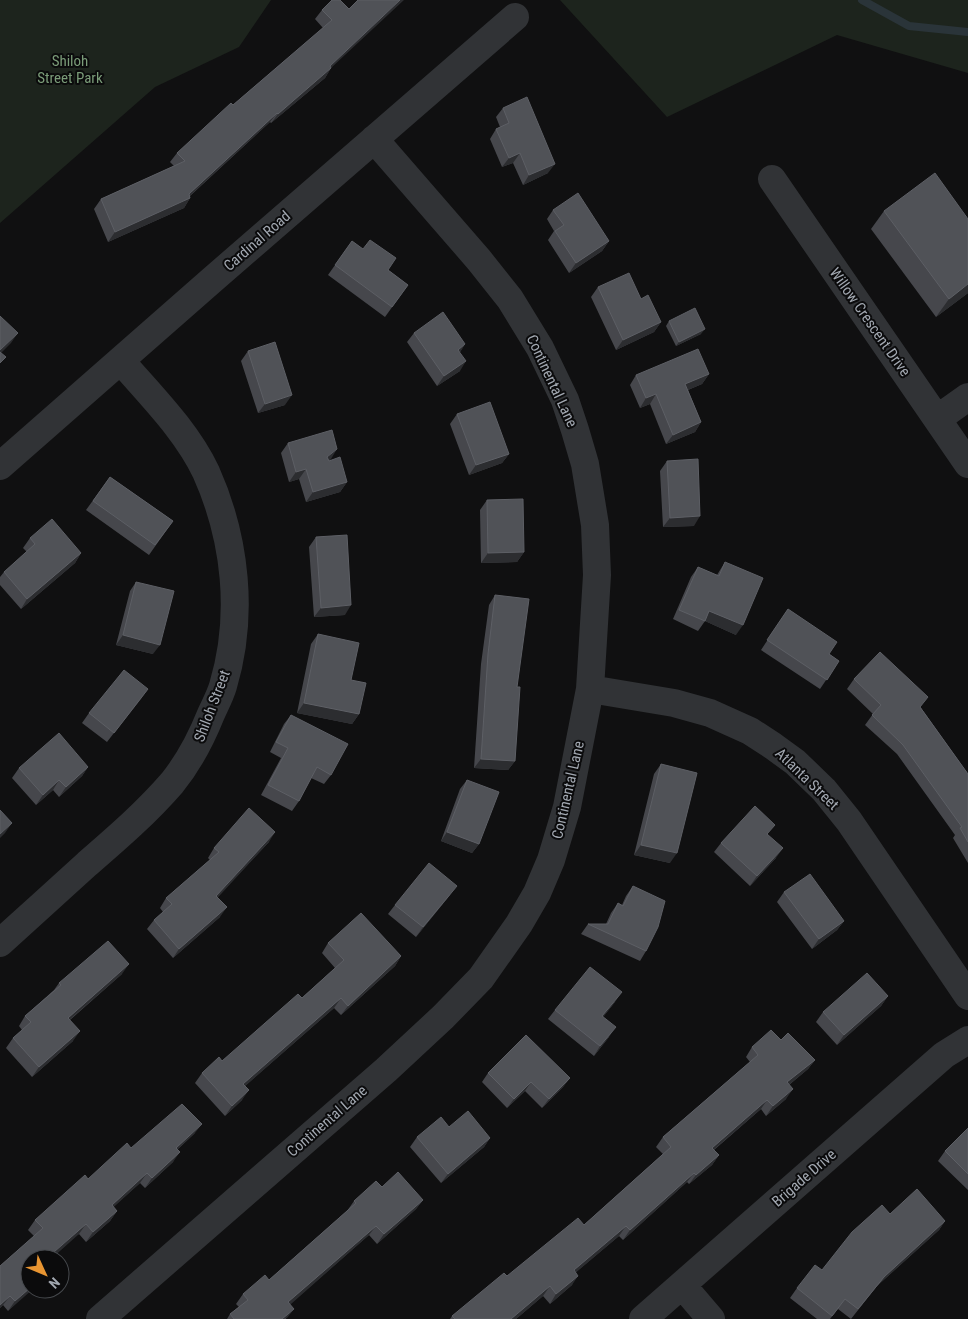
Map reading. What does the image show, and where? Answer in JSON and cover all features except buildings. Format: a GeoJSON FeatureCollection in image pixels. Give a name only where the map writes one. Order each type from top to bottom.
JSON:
{"type":"FeatureCollection","features":[{"type":"Feature","properties":{"kind":"street","name":"Cardinal Road"},"geometry":{"type":"LineString","coordinates":[[0,466],[515,17]]}},
{"type":"Feature","properties":{"kind":"street","name":"Continental Lane"},"geometry":{"type":"LineString","coordinates":[[100,1319],[386,1070],[443,1017],[480,978],[519,924],[537,893],[551,860],[568,807],[590,689],[597,574],[595,526],[584,464],[575,430],[565,400],[540,348],[510,299],[479,260],[374,140]]}},
{"type":"Feature","properties":{"kind":"street","name":"Willow Crescent Drive"},"geometry":{"type":"LineString","coordinates":[[772,179],[968,464]]}},
{"type":"Feature","properties":{"kind":"street","name":"Shiloh Street"},"geometry":{"type":"LineString","coordinates":[[0,942],[134,823],[172,782],[190,757],[203,734],[222,689],[228,663],[234,629],[235,587],[222,513],[205,472],[192,448],[169,416],[120,361]]}},
{"type":"Feature","properties":{"kind":"street"},"geometry":{"type":"LineString","coordinates":[[937,418],[968,397]]}},
{"type":"Feature","properties":{"kind":"street","name":"Atlanta Street"},"geometry":{"type":"LineString","coordinates":[[590,689],[674,703],[710,713],[750,732],[794,762],[824,790],[849,821],[968,996]]}},
{"type":"Feature","properties":{"kind":"street","name":"Brigade Drive"},"geometry":{"type":"LineString","coordinates":[[643,1319],[944,1055],[968,1040]]}},
{"type":"Feature","properties":{"kind":"street"},"geometry":{"type":"LineString","coordinates":[[682,1286],[711,1319]]}},
{"type":"Feature","properties":{"kind":"green space","name":"Shiloh Street Park"},"geometry":{"type":"Polygon","coordinates":[[[0,0],[271,0],[239,47],[155,87],[0,223],[0,0]]]}},
{"type":"Feature","properties":{"kind":"green space"},"geometry":{"type":"Polygon","coordinates":[[[560,0],[968,0],[968,73],[837,35],[667,117],[560,0]]]}},
{"type":"Feature","properties":{"kind":"waterway"},"geometry":{"type":"LineString","coordinates":[[862,0],[909,26],[968,32]]}}]}
